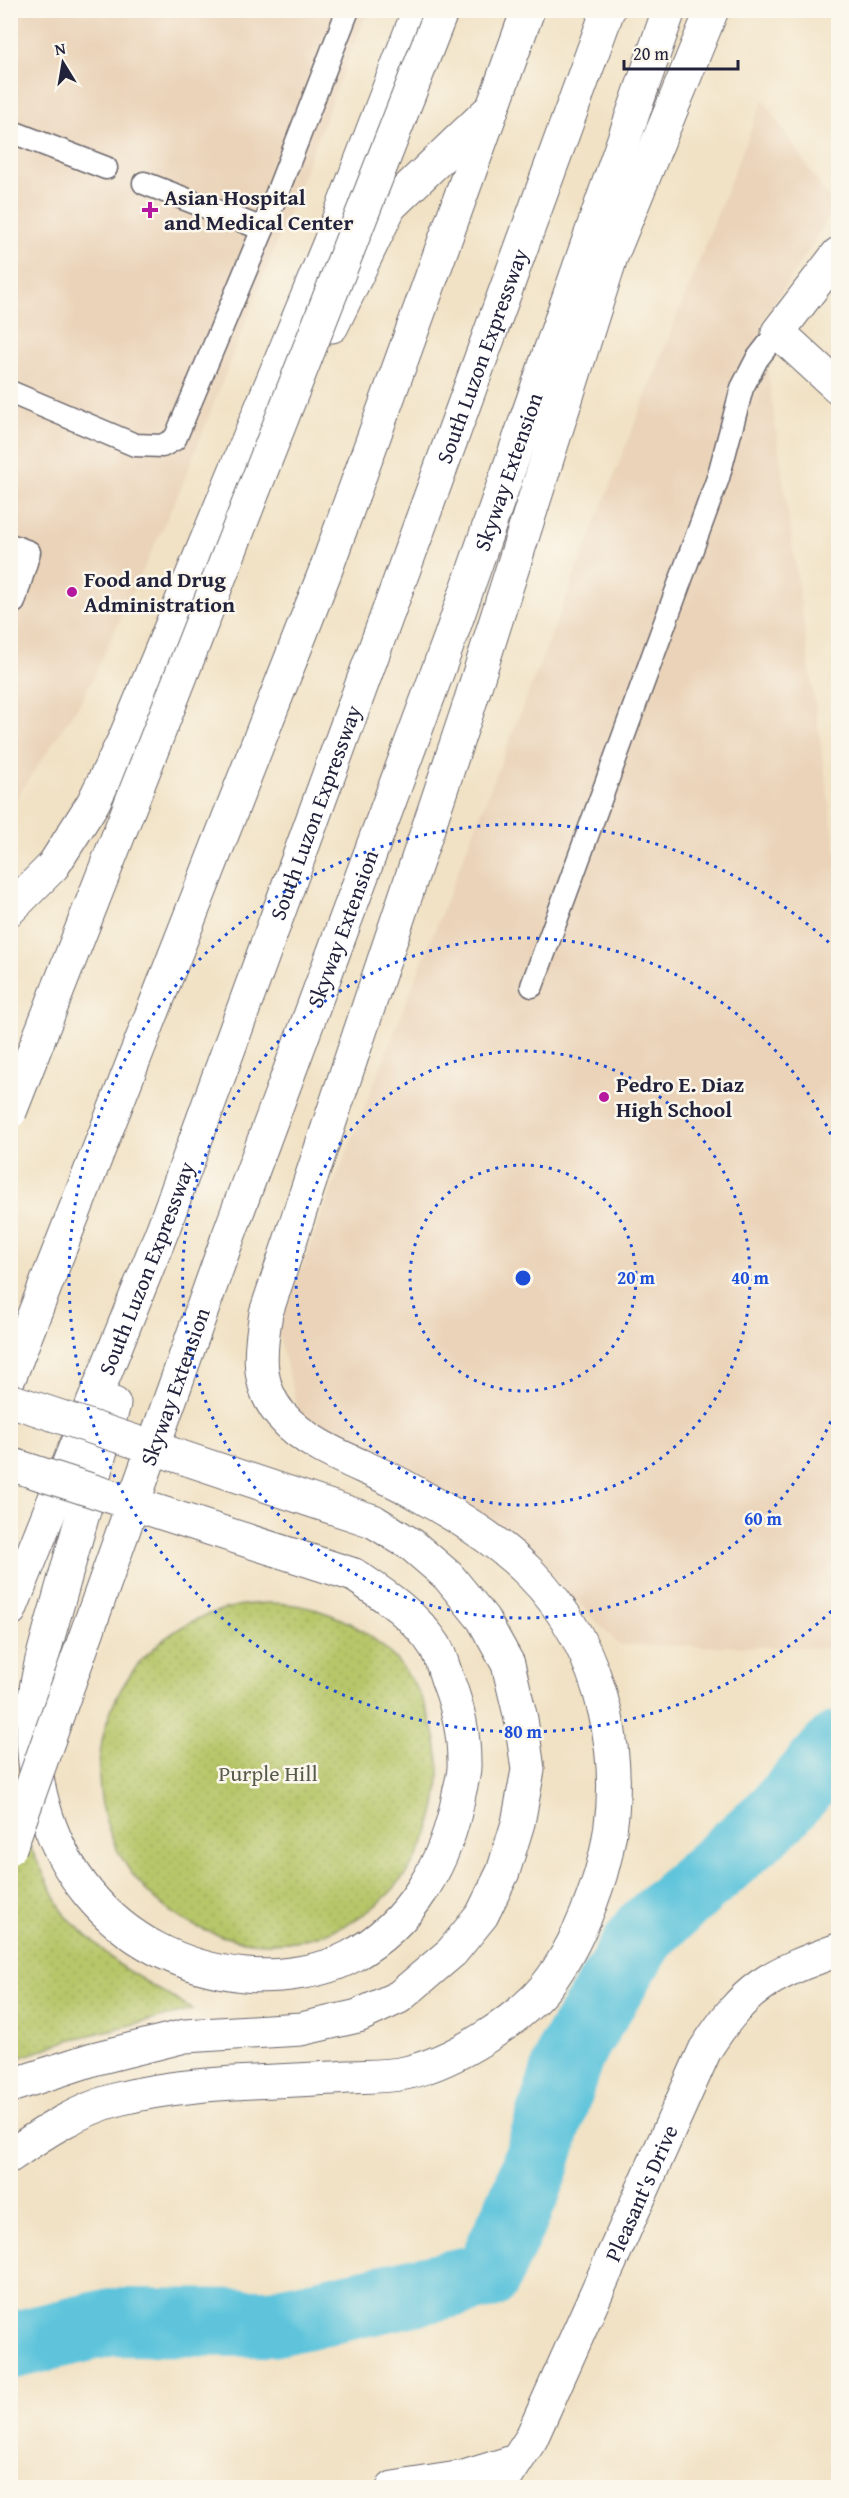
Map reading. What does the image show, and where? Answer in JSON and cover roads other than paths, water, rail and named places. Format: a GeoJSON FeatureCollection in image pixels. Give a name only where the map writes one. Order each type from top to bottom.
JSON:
{"type":"FeatureCollection","features":[{"type":"Feature","properties":{"kind":"main road"},"geometry":{"type":"LineString","coordinates":[[10,909],[53,866],[93,803],[125,738],[329,244],[419,10]]}},
{"type":"Feature","properties":{"kind":"main road"},"geometry":{"type":"LineString","coordinates":[[10,1112],[442,10]]}},
{"type":"Feature","properties":{"kind":"main road"},"geometry":{"type":"LineString","coordinates":[[10,1376],[325,572],[528,10]]}},
{"type":"Feature","properties":{"kind":"main road","name":"South Luzon Expressway"},"geometry":{"type":"LineString","coordinates":[[10,1610],[163,1229],[608,10]]}},
{"type":"Feature","properties":{"kind":"main road","name":"Skyway Extension"},"geometry":{"type":"LineString","coordinates":[[10,1848],[231,1229],[450,638],[669,10]]}},
{"type":"Feature","properties":{"kind":"main road"},"geometry":{"type":"LineString","coordinates":[[10,2156],[62,2121],[117,2100],[197,2085],[405,2073],[459,2053],[509,2022],[552,1979],[590,1910],[610,1843],[614,1762],[601,1693],[574,1629],[529,1573],[476,1530],[403,1486],[306,1438],[279,1413],[265,1385],[259,1354],[266,1313],[467,712],[611,257],[712,10]]}},
{"type":"Feature","properties":{"kind":"main road"},"geometry":{"type":"LineString","coordinates":[[10,1070],[60,1012],[95,936],[331,328],[390,206],[494,106]]}},
{"type":"Feature","properties":{"kind":"main road"},"geometry":{"type":"LineString","coordinates":[[838,254],[778,332],[838,387]]}},
{"type":"Feature","properties":{"kind":"main road"},"geometry":{"type":"LineString","coordinates":[[10,1464],[354,1575],[401,1607],[436,1647],[454,1696],[465,1765],[454,1823],[439,1862],[414,1904],[387,1932],[349,1959],[305,1971],[265,1977],[213,1972],[173,1958],[123,1930],[86,1893],[64,1860],[48,1824],[37,1778],[33,1725],[38,1674],[163,1229]]}},
{"type":"Feature","properties":{"kind":"main road"},"geometry":{"type":"LineString","coordinates":[[10,1400],[374,1521],[412,1545],[448,1576],[483,1619],[508,1664],[521,1719],[528,1770],[518,1823],[503,1872],[482,1915],[452,1952],[399,1997],[358,2016],[301,2029],[184,2036],[93,2059],[10,2086]]}},
{"type":"Feature","properties":{"kind":"main road","name":"Pleasant's Drive"},"geometry":{"type":"LineString","coordinates":[[507,2474],[531,2439],[711,2040],[740,2002],[763,1982],[798,1965],[838,1950]]}},
{"type":"Feature","properties":{"kind":"main road"},"geometry":{"type":"LineString","coordinates":[[393,2487],[464,2477],[507,2474]]}},
{"type":"Feature","properties":{"kind":"lane"},"geometry":{"type":"LineString","coordinates":[[10,392],[135,445],[162,446],[175,439],[262,229],[348,10]]}},
{"type":"Feature","properties":{"kind":"lane"},"geometry":{"type":"LineString","coordinates":[[10,131],[106,168]]}},
{"type":"Feature","properties":{"kind":"lane"},"geometry":{"type":"LineString","coordinates":[[144,183],[262,229]]}},
{"type":"Feature","properties":{"kind":"lane"},"geometry":{"type":"LineString","coordinates":[[532,986],[718,478],[742,388],[758,359],[778,332]]}},
{"type":"Feature","properties":{"kind":"lane"},"geometry":{"type":"LineString","coordinates":[[10,545],[29,552],[14,602],[10,601]]}},
{"type":"Feature","properties":{"kind":"waterway"},"geometry":{"type":"LineString","coordinates":[[10,2346],[111,2322],[271,2323],[487,2276],[528,2188],[571,2052],[644,1932],[776,1815],[838,1745]]}},
{"type":"Feature","properties":{"kind":"place","name":"Asian Hospital and Medical Center"},"geometry":{"type":"Point","coordinates":[150,210]}},
{"type":"Feature","properties":{"kind":"place","name":"Food and Drug Administration"},"geometry":{"type":"Point","coordinates":[72,592]}},
{"type":"Feature","properties":{"kind":"place","name":"Pedro E. Diaz High School"},"geometry":{"type":"Point","coordinates":[604,1097]}},
{"type":"Feature","properties":{"kind":"park label","name":"Purple Hill"},"geometry":{"type":"Point","coordinates":[268,1773]}}]}
